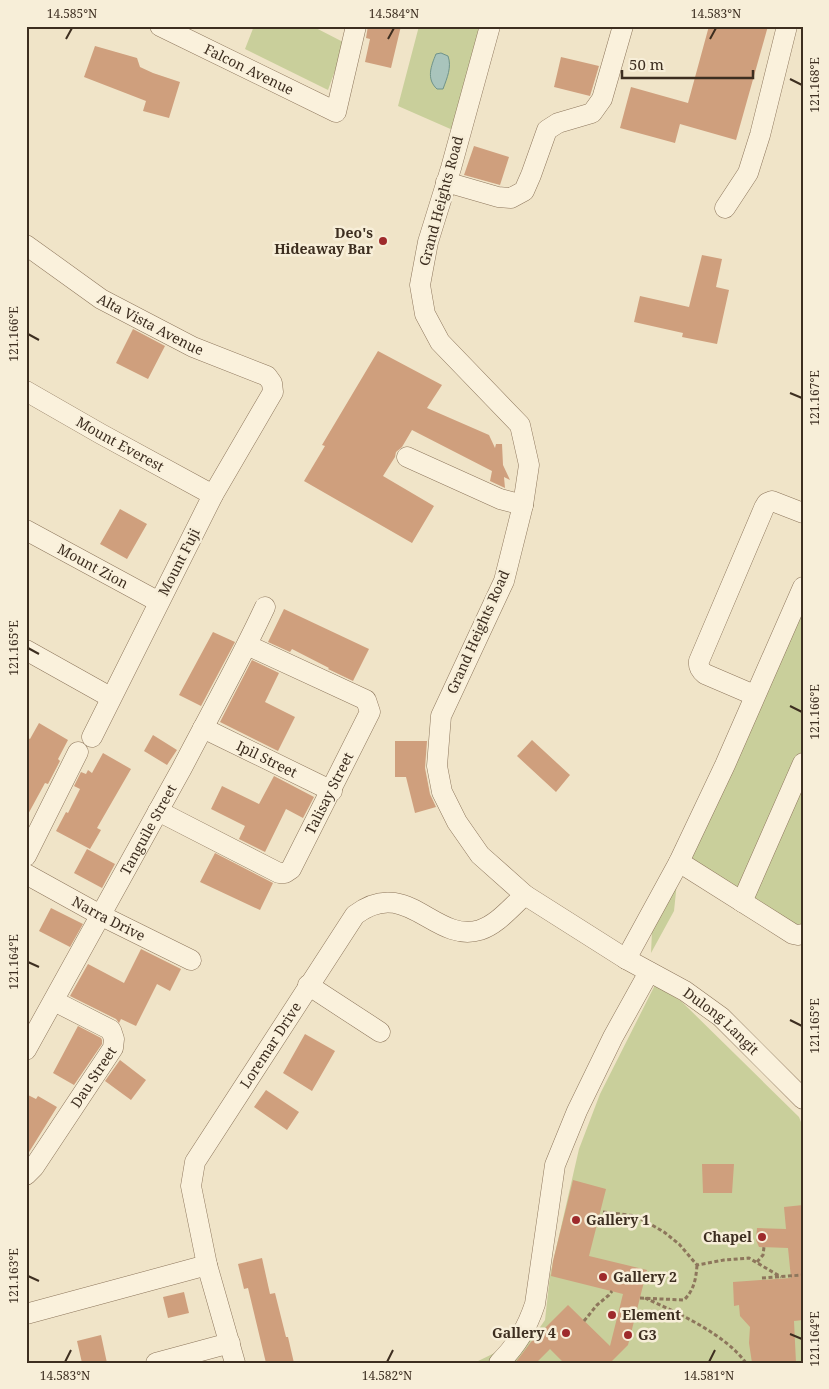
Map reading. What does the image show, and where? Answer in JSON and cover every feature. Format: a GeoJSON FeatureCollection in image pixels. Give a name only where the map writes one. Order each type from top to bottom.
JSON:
{"type":"FeatureCollection","features":[{"type":"Feature","properties":{"kind":"street","name":"Falcon Avenue"},"geometry":{"type":"LineString","coordinates":[[160,26],[336,112],[351,28]]}},
{"type":"Feature","properties":{"kind":"street","name":"Grand Heights Road"},"geometry":{"type":"LineString","coordinates":[[490,26],[428,242],[420,285],[425,314],[440,342],[520,425],[529,465],[523,505],[504,580],[441,716],[437,766],[442,792],[457,822],[480,855],[525,894],[626,959]]}},
{"type":"Feature","properties":{"kind":"street"},"geometry":{"type":"LineString","coordinates":[[446,182],[498,197],[511,198],[524,190],[547,130],[558,123],[592,113],[602,100],[623,26]]}},
{"type":"Feature","properties":{"kind":"street"},"geometry":{"type":"LineString","coordinates":[[725,208],[748,173],[760,135],[787,26]]}},
{"type":"Feature","properties":{"kind":"street","name":"Alta Vista Avenue"},"geometry":{"type":"LineString","coordinates":[[26,246],[101,299],[193,347],[267,376],[272,383],[274,392]]}},
{"type":"Feature","properties":{"kind":"street","name":"Mount Everest"},"geometry":{"type":"LineString","coordinates":[[26,391],[213,495]]}},
{"type":"Feature","properties":{"kind":"street","name":"Mount Fuji"},"geometry":{"type":"LineString","coordinates":[[92,737],[110,697],[213,495],[274,392]]}},
{"type":"Feature","properties":{"kind":"street"},"geometry":{"type":"LineString","coordinates":[[407,457],[500,499],[523,505]]}},
{"type":"Feature","properties":{"kind":"street"},"geometry":{"type":"LineString","coordinates":[[754,695],[700,671],[699,661],[767,503],[772,501],[803,513]]}},
{"type":"Feature","properties":{"kind":"street","name":"Mount Zion"},"geometry":{"type":"LineString","coordinates":[[26,530],[159,602]]}},
{"type":"Feature","properties":{"kind":"street"},"geometry":{"type":"LineString","coordinates":[[626,959],[680,862],[803,587]]}},
{"type":"Feature","properties":{"kind":"street","name":"Tanguile Street"},"geometry":{"type":"LineString","coordinates":[[26,1050],[102,916],[247,645],[265,606]]}},
{"type":"Feature","properties":{"kind":"street","name":"Talisay Street"},"geometry":{"type":"LineString","coordinates":[[158,811],[279,873],[285,873],[292,869],[370,712],[366,700],[247,645]]}},
{"type":"Feature","properties":{"kind":"street"},"geometry":{"type":"LineString","coordinates":[[26,650],[110,697]]}},
{"type":"Feature","properties":{"kind":"street","name":"Ipil Street"},"geometry":{"type":"LineString","coordinates":[[203,728],[332,791]]}},
{"type":"Feature","properties":{"kind":"street"},"geometry":{"type":"LineString","coordinates":[[26,856],[78,752]]}},
{"type":"Feature","properties":{"kind":"street"},"geometry":{"type":"LineString","coordinates":[[742,902],[803,763]]}},
{"type":"Feature","properties":{"kind":"street"},"geometry":{"type":"LineString","coordinates":[[680,862],[793,934],[803,934]]}},
{"type":"Feature","properties":{"kind":"street","name":"Narra Drive"},"geometry":{"type":"LineString","coordinates":[[26,874],[102,916],[191,960]]}},
{"type":"Feature","properties":{"kind":"street","name":"Loremar Drive"},"geometry":{"type":"LineString","coordinates":[[236,1363],[207,1266],[191,1186],[196,1162],[308,985],[355,915],[365,907],[380,902],[394,902],[444,926],[462,931],[479,930],[497,920],[525,894]]}},
{"type":"Feature","properties":{"kind":"street","name":"Dulong Langit"},"geometry":{"type":"LineString","coordinates":[[626,959],[685,991],[721,1017],[803,1098]]}},
{"type":"Feature","properties":{"kind":"street"},"geometry":{"type":"LineString","coordinates":[[499,1363],[521,1338],[529,1323],[535,1304],[555,1165],[581,1103],[613,1037],[649,972]]}},
{"type":"Feature","properties":{"kind":"street"},"geometry":{"type":"LineString","coordinates":[[308,985],[380,1032]]}},
{"type":"Feature","properties":{"kind":"street","name":"Dau Street"},"geometry":{"type":"LineString","coordinates":[[26,1175],[34,1167],[113,1048],[114,1039],[111,1030],[54,1001]]}},
{"type":"Feature","properties":{"kind":"street"},"geometry":{"type":"LineString","coordinates":[[26,1314],[207,1266]]}},
{"type":"Feature","properties":{"kind":"street"},"geometry":{"type":"LineString","coordinates":[[156,1363],[230,1343]]}},
{"type":"Feature","properties":{"kind":"path"},"geometry":{"type":"LineString","coordinates":[[603,1212],[636,1216],[679,1244],[697,1264],[692,1292],[684,1300],[640,1298]]}},
{"type":"Feature","properties":{"kind":"path"},"geometry":{"type":"LineString","coordinates":[[757,1262],[763,1255],[764,1247]]}},
{"type":"Feature","properties":{"kind":"path"},"geometry":{"type":"LineString","coordinates":[[697,1264],[749,1258],[781,1276]]}},
{"type":"Feature","properties":{"kind":"path"},"geometry":{"type":"LineString","coordinates":[[762,1278],[803,1275]]}},
{"type":"Feature","properties":{"kind":"path"},"geometry":{"type":"LineString","coordinates":[[584,1321],[597,1304],[612,1291]]}},
{"type":"Feature","properties":{"kind":"path"},"geometry":{"type":"LineString","coordinates":[[646,1298],[696,1322],[740,1355],[746,1363]]}},
{"type":"Feature","properties":{"kind":"green space"},"geometry":{"type":"Polygon","coordinates":[[[254,26],[312,26],[345,43],[328,90],[245,49],[254,26]]]}},
{"type":"Feature","properties":{"kind":"green space"},"geometry":{"type":"Polygon","coordinates":[[[419,26],[482,26],[455,131],[398,106],[419,26]]]}},
{"type":"Feature","properties":{"kind":"green space"},"geometry":{"type":"Polygon","coordinates":[[[803,600],[803,927],[742,902],[679,863],[674,911],[651,953],[653,909],[803,600]]]}},
{"type":"Feature","properties":{"kind":"green space"},"geometry":{"type":"Polygon","coordinates":[[[655,985],[681,1001],[799,1117],[803,1127],[803,1363],[474,1363],[536,1333],[545,1320],[550,1275],[579,1149],[600,1094],[655,985]]]}},
{"type":"Feature","properties":{"kind":"water"},"geometry":{"type":"Polygon","coordinates":[[[441,53],[448,56],[449,68],[443,89],[437,89],[431,77],[432,63],[436,54],[441,53]]]}},
{"type":"Feature","properties":{"kind":"building"},"geometry":{"type":"Polygon","coordinates":[[[368,26],[401,26],[391,68],[365,62],[370,39],[366,38],[368,26]]]}},
{"type":"Feature","properties":{"kind":"building"},"geometry":{"type":"Polygon","coordinates":[[[709,26],[768,26],[736,140],[680,124],[675,143],[620,128],[631,87],[688,103],[709,26]]]}},
{"type":"Feature","properties":{"kind":"building"},"geometry":{"type":"Polygon","coordinates":[[[95,46],[137,58],[140,67],[180,82],[169,118],[143,111],[146,101],[84,77],[95,46]]]}},
{"type":"Feature","properties":{"kind":"building"},"geometry":{"type":"Polygon","coordinates":[[[561,57],[599,66],[590,96],[554,87],[561,57]]]}},
{"type":"Feature","properties":{"kind":"building"},"geometry":{"type":"Polygon","coordinates":[[[474,146],[509,157],[500,185],[464,175],[474,146]]]}},
{"type":"Feature","properties":{"kind":"building"},"geometry":{"type":"Polygon","coordinates":[[[702,255],[722,259],[716,287],[729,290],[717,344],[682,337],[683,333],[634,322],[640,296],[689,307],[702,255]]]}},
{"type":"Feature","properties":{"kind":"building"},"geometry":{"type":"Polygon","coordinates":[[[133,329],[165,346],[148,379],[116,363],[133,329]]]}},
{"type":"Feature","properties":{"kind":"building"},"geometry":{"type":"Polygon","coordinates":[[[378,351],[442,385],[427,408],[489,435],[495,448],[496,444],[502,444],[503,465],[510,480],[504,477],[505,488],[490,481],[492,471],[412,430],[402,447],[396,452],[395,457],[383,476],[434,506],[412,543],[304,481],[325,446],[322,445],[378,351]]]}},
{"type":"Feature","properties":{"kind":"building"},"geometry":{"type":"Polygon","coordinates":[[[120,509],[147,524],[127,559],[100,544],[120,509]]]}},
{"type":"Feature","properties":{"kind":"building"},"geometry":{"type":"Polygon","coordinates":[[[284,609],[369,649],[353,681],[292,649],[290,652],[268,642],[284,609]]]}},
{"type":"Feature","properties":{"kind":"building"},"geometry":{"type":"Polygon","coordinates":[[[213,632],[235,642],[201,706],[179,695],[213,632]]]}},
{"type":"Feature","properties":{"kind":"building"},"geometry":{"type":"Polygon","coordinates":[[[252,660],[279,673],[265,702],[295,717],[278,751],[220,722],[252,660]]]}},
{"type":"Feature","properties":{"kind":"building"},"geometry":{"type":"Polygon","coordinates":[[[39,723],[68,740],[48,784],[45,783],[26,818],[26,737],[30,739],[39,723]]]}},
{"type":"Feature","properties":{"kind":"building"},"geometry":{"type":"Polygon","coordinates":[[[153,735],[177,750],[167,765],[144,751],[153,735]]]}},
{"type":"Feature","properties":{"kind":"building"},"geometry":{"type":"Polygon","coordinates":[[[532,740],[570,775],[556,792],[517,756],[532,740]]]}},
{"type":"Feature","properties":{"kind":"building"},"geometry":{"type":"Polygon","coordinates":[[[395,741],[427,741],[425,768],[430,794],[436,807],[415,813],[406,777],[395,777],[395,741]]]}},
{"type":"Feature","properties":{"kind":"building"},"geometry":{"type":"Polygon","coordinates":[[[103,753],[131,769],[97,828],[101,830],[90,849],[56,831],[80,789],[74,786],[81,772],[86,774],[88,770],[92,773],[103,753]]]}},
{"type":"Feature","properties":{"kind":"building"},"geometry":{"type":"Polygon","coordinates":[[[274,776],[314,797],[303,818],[286,809],[265,852],[239,839],[245,826],[211,809],[222,786],[259,804],[274,776]]]}},
{"type":"Feature","properties":{"kind":"building"},"geometry":{"type":"Polygon","coordinates":[[[87,849],[115,864],[102,888],[74,873],[87,849]]]}},
{"type":"Feature","properties":{"kind":"building"},"geometry":{"type":"Polygon","coordinates":[[[215,853],[273,883],[260,910],[200,882],[215,853]]]}},
{"type":"Feature","properties":{"kind":"building"},"geometry":{"type":"Polygon","coordinates":[[[51,908],[83,924],[70,947],[39,931],[51,908]]]}},
{"type":"Feature","properties":{"kind":"building"},"geometry":{"type":"Polygon","coordinates":[[[141,949],[181,969],[170,991],[157,984],[136,1026],[121,1019],[119,1023],[116,1019],[70,996],[88,964],[124,983],[141,949]]]}},
{"type":"Feature","properties":{"kind":"building"},"geometry":{"type":"Polygon","coordinates":[[[78,1026],[101,1038],[102,1044],[74,1085],[53,1073],[78,1026]]]}},
{"type":"Feature","properties":{"kind":"building"},"geometry":{"type":"Polygon","coordinates":[[[305,1034],[335,1051],[312,1091],[283,1073],[305,1034]]]}},
{"type":"Feature","properties":{"kind":"building"},"geometry":{"type":"Polygon","coordinates":[[[120,1060],[146,1080],[131,1100],[105,1081],[120,1060]]]}},
{"type":"Feature","properties":{"kind":"building"},"geometry":{"type":"Polygon","coordinates":[[[266,1090],[299,1112],[287,1130],[254,1107],[266,1090]]]}},
{"type":"Feature","properties":{"kind":"building"},"geometry":{"type":"Polygon","coordinates":[[[26,1094],[36,1099],[38,1096],[57,1107],[26,1157],[26,1094]]]}},
{"type":"Feature","properties":{"kind":"building"},"geometry":{"type":"Polygon","coordinates":[[[702,1164],[734,1164],[732,1193],[703,1193],[702,1164]]]}},
{"type":"Feature","properties":{"kind":"building"},"geometry":{"type":"Polygon","coordinates":[[[573,1180],[606,1189],[589,1256],[647,1270],[628,1345],[610,1363],[564,1363],[550,1349],[536,1363],[515,1363],[531,1342],[568,1305],[610,1346],[623,1294],[551,1276],[573,1180]]]}},
{"type":"Feature","properties":{"kind":"building"},"geometry":{"type":"Polygon","coordinates":[[[803,1205],[803,1320],[794,1321],[796,1363],[752,1363],[749,1343],[750,1327],[740,1316],[739,1305],[734,1306],[733,1282],[791,1278],[788,1248],[759,1247],[756,1240],[757,1228],[786,1229],[784,1207],[803,1205]]]}},
{"type":"Feature","properties":{"kind":"building"},"geometry":{"type":"Polygon","coordinates":[[[262,1258],[270,1294],[275,1293],[294,1363],[266,1363],[248,1288],[244,1289],[238,1264],[262,1258]]]}},
{"type":"Feature","properties":{"kind":"building"},"geometry":{"type":"Polygon","coordinates":[[[184,1292],[189,1313],[168,1318],[163,1297],[184,1292]]]}},
{"type":"Feature","properties":{"kind":"building"},"geometry":{"type":"Polygon","coordinates":[[[101,1335],[107,1363],[82,1363],[77,1341],[101,1335]]]}},
{"type":"Feature","properties":{"kind":"place","name":"Deo's Hideaway Bar"},"geometry":{"type":"Point","coordinates":[383,241]}},
{"type":"Feature","properties":{"kind":"place","name":"Gallery 1"},"geometry":{"type":"Point","coordinates":[576,1220]}},
{"type":"Feature","properties":{"kind":"place","name":"Chapel"},"geometry":{"type":"Point","coordinates":[762,1237]}},
{"type":"Feature","properties":{"kind":"place","name":"Gallery 2"},"geometry":{"type":"Point","coordinates":[603,1277]}},
{"type":"Feature","properties":{"kind":"place","name":"Element"},"geometry":{"type":"Point","coordinates":[612,1315]}},
{"type":"Feature","properties":{"kind":"place","name":"Gallery 4"},"geometry":{"type":"Point","coordinates":[566,1333]}},
{"type":"Feature","properties":{"kind":"place","name":"G3"},"geometry":{"type":"Point","coordinates":[628,1335]}}]}
